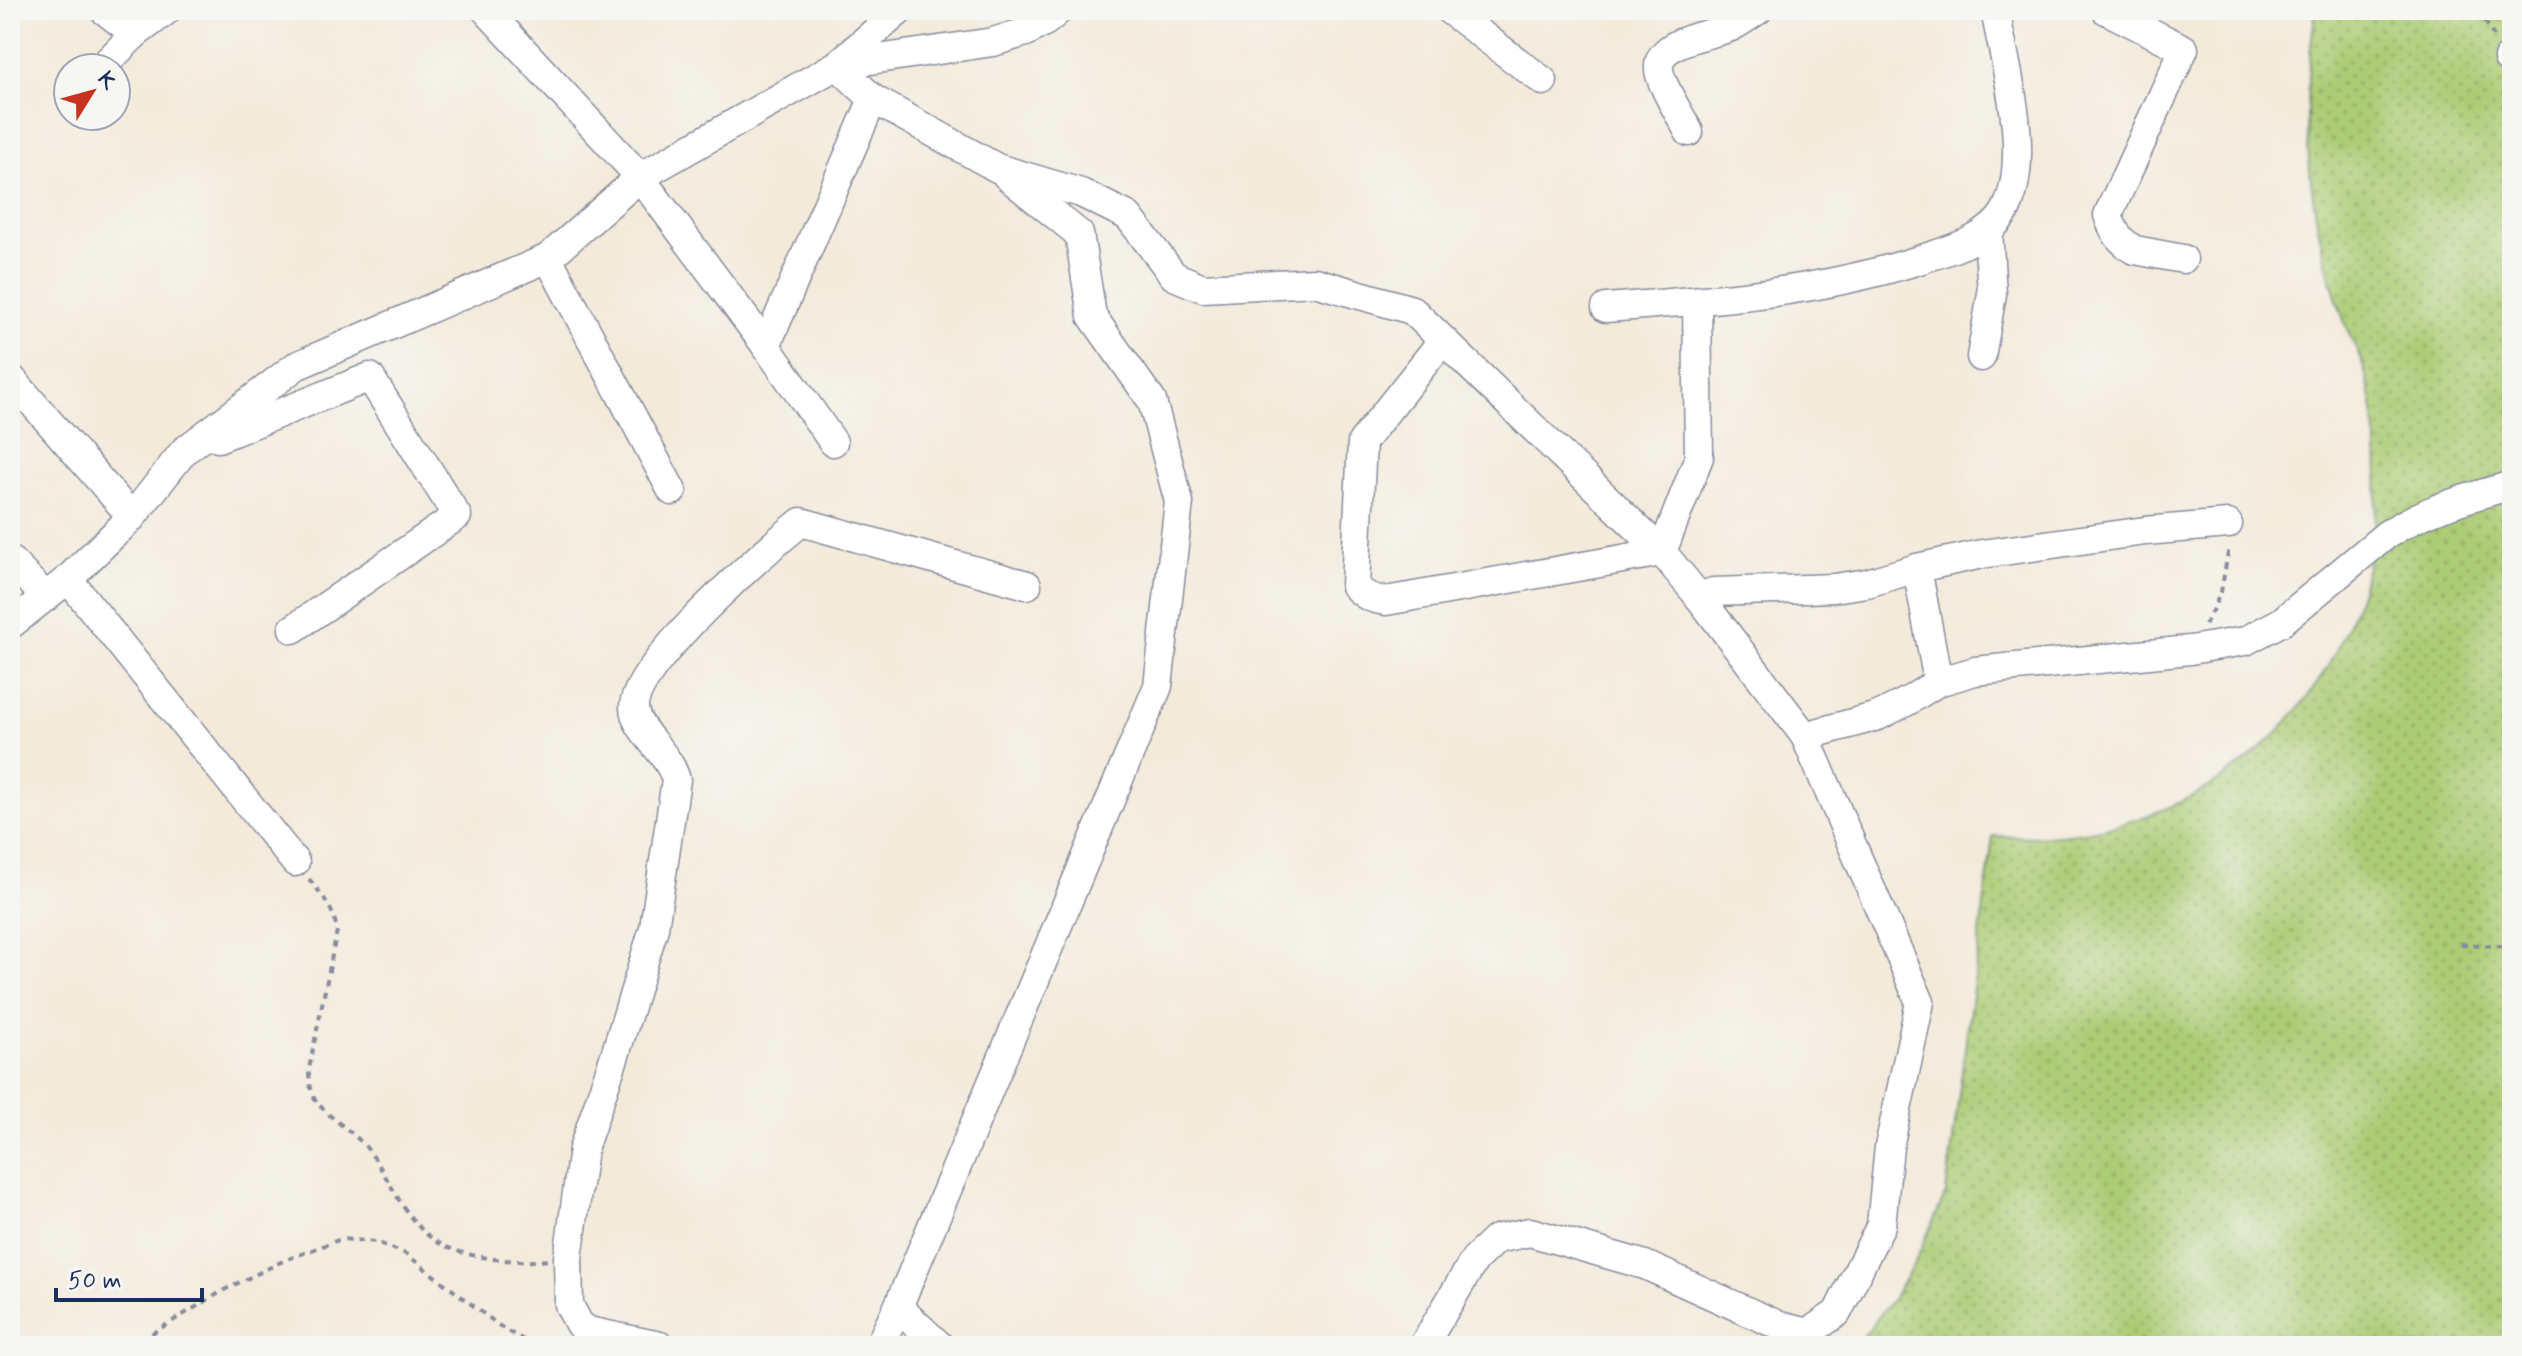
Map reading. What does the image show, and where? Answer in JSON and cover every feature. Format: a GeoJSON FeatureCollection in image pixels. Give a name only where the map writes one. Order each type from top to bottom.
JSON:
{"type":"FeatureCollection","features":[{"type":"Feature","properties":{"kind":"street"},"geometry":{"type":"LineString","coordinates":[[104,10],[135,34]]}},
{"type":"Feature","properties":{"kind":"street"},"geometry":{"type":"LineString","coordinates":[[117,52],[167,10]]}},
{"type":"Feature","properties":{"kind":"street"},"geometry":{"type":"LineString","coordinates":[[486,10],[640,177],[833,442]]}},
{"type":"Feature","properties":{"kind":"street"},"geometry":{"type":"LineString","coordinates":[[10,625],[68,579],[132,517],[184,451],[296,366],[548,258],[640,177],[837,65],[900,10]]}},
{"type":"Feature","properties":{"kind":"street"},"geometry":{"type":"LineString","coordinates":[[837,65],[993,42],[1026,32],[1059,10]]}},
{"type":"Feature","properties":{"kind":"street"},"geometry":{"type":"LineString","coordinates":[[1689,132],[1660,75],[1660,60],[1669,48],[1725,18],[1758,10]]}},
{"type":"Feature","properties":{"kind":"street"},"geometry":{"type":"LineString","coordinates":[[1606,308],[1795,291],[1876,274],[1956,248],[1988,230],[2008,206],[2017,175],[2018,158],[1995,10]]}},
{"type":"Feature","properties":{"kind":"street"},"geometry":{"type":"LineString","coordinates":[[2106,10],[2184,49],[2108,215],[2117,235],[2128,246],[2183,259]]}},
{"type":"Feature","properties":{"kind":"street"},"geometry":{"type":"LineString","coordinates":[[1459,13],[1543,81]]}},
{"type":"Feature","properties":{"kind":"street"},"geometry":{"type":"LineString","coordinates":[[837,65],[873,99],[997,168],[1079,234],[1092,316],[1152,401],[1179,502],[1158,686],[879,1346]]}},
{"type":"Feature","properties":{"kind":"street"},"geometry":{"type":"LineString","coordinates":[[766,346],[873,99]]}},
{"type":"Feature","properties":{"kind":"street"},"geometry":{"type":"LineString","coordinates":[[997,168],[1081,193],[1128,216],[1174,276],[1203,288],[1315,282],[1412,310],[1662,552],[1805,736],[1920,1002],[1889,1147],[1881,1225],[1837,1313],[1808,1333],[1780,1326],[1645,1265],[1530,1232],[1496,1239],[1475,1259],[1423,1346]]}},
{"type":"Feature","properties":{"kind":"street"},"geometry":{"type":"LineString","coordinates":[[1981,357],[1992,294],[1988,230]]}},
{"type":"Feature","properties":{"kind":"street"},"geometry":{"type":"LineString","coordinates":[[548,258],[672,491]]}},
{"type":"Feature","properties":{"kind":"street"},"geometry":{"type":"LineString","coordinates":[[1662,552],[1699,457],[1697,301]]}},
{"type":"Feature","properties":{"kind":"street"},"geometry":{"type":"LineString","coordinates":[[1443,340],[1362,442],[1355,586],[1363,595],[1386,601],[1662,552]]}},
{"type":"Feature","properties":{"kind":"street"},"geometry":{"type":"LineString","coordinates":[[10,377],[132,517]]}},
{"type":"Feature","properties":{"kind":"street"},"geometry":{"type":"LineString","coordinates":[[184,451],[370,377],[457,516],[293,629]]}},
{"type":"Feature","properties":{"kind":"street"},"geometry":{"type":"LineString","coordinates":[[1805,736],[1878,716],[1938,682],[1975,671],[2190,650],[2258,636],[2281,622],[2400,525],[2440,506],[2512,485]]}},
{"type":"Feature","properties":{"kind":"street"},"geometry":{"type":"LineString","coordinates":[[660,1346],[588,1331],[579,1324],[569,1305],[568,1258],[583,1149],[654,928],[676,780],[668,760],[636,720],[634,706],[643,679],[711,602],[764,551],[801,522],[1027,585]]}},
{"type":"Feature","properties":{"kind":"street"},"geometry":{"type":"LineString","coordinates":[[1699,597],[1713,592],[1834,588],[1867,583],[1982,554],[2145,531],[2228,524]]}},
{"type":"Feature","properties":{"kind":"street"},"geometry":{"type":"LineString","coordinates":[[10,560],[46,597]]}},
{"type":"Feature","properties":{"kind":"street"},"geometry":{"type":"LineString","coordinates":[[1917,568],[1938,682]]}},
{"type":"Feature","properties":{"kind":"street"},"geometry":{"type":"LineString","coordinates":[[68,579],[295,862]]}},
{"type":"Feature","properties":{"kind":"street"},"geometry":{"type":"LineString","coordinates":[[898,1307],[940,1346]]}},
{"type":"Feature","properties":{"kind":"path"},"geometry":{"type":"LineString","coordinates":[[2481,10],[2490,33],[2510,60]]}},
{"type":"Feature","properties":{"kind":"path"},"geometry":{"type":"LineString","coordinates":[[2190,650],[2221,592],[2228,559],[2228,524]]}},
{"type":"Feature","properties":{"kind":"path"},"geometry":{"type":"LineString","coordinates":[[295,862],[327,902],[337,931],[309,1069],[313,1096],[364,1145],[410,1217],[435,1240],[457,1251],[513,1260],[537,1262],[568,1258]]}},
{"type":"Feature","properties":{"kind":"path"},"geometry":{"type":"LineString","coordinates":[[2461,944],[2512,947]]}},
{"type":"Feature","properties":{"kind":"path"},"geometry":{"type":"LineString","coordinates":[[131,1346],[226,1289],[283,1261],[341,1239],[376,1242],[406,1254],[501,1327],[525,1341],[544,1344],[579,1324]]}},
{"type":"Feature","properties":{"kind":"green space"},"geometry":{"type":"Polygon","coordinates":[[[2316,10],[2512,10],[2512,1346],[1856,1346],[1896,1294],[1915,1262],[1946,1193],[1993,836],[2030,837],[2102,828],[2170,807],[2202,791],[2261,748],[2291,718],[2316,685],[2354,612],[2374,532],[2377,448],[2366,375],[2331,279],[2312,191],[2307,101],[2316,10]]]}}]}
